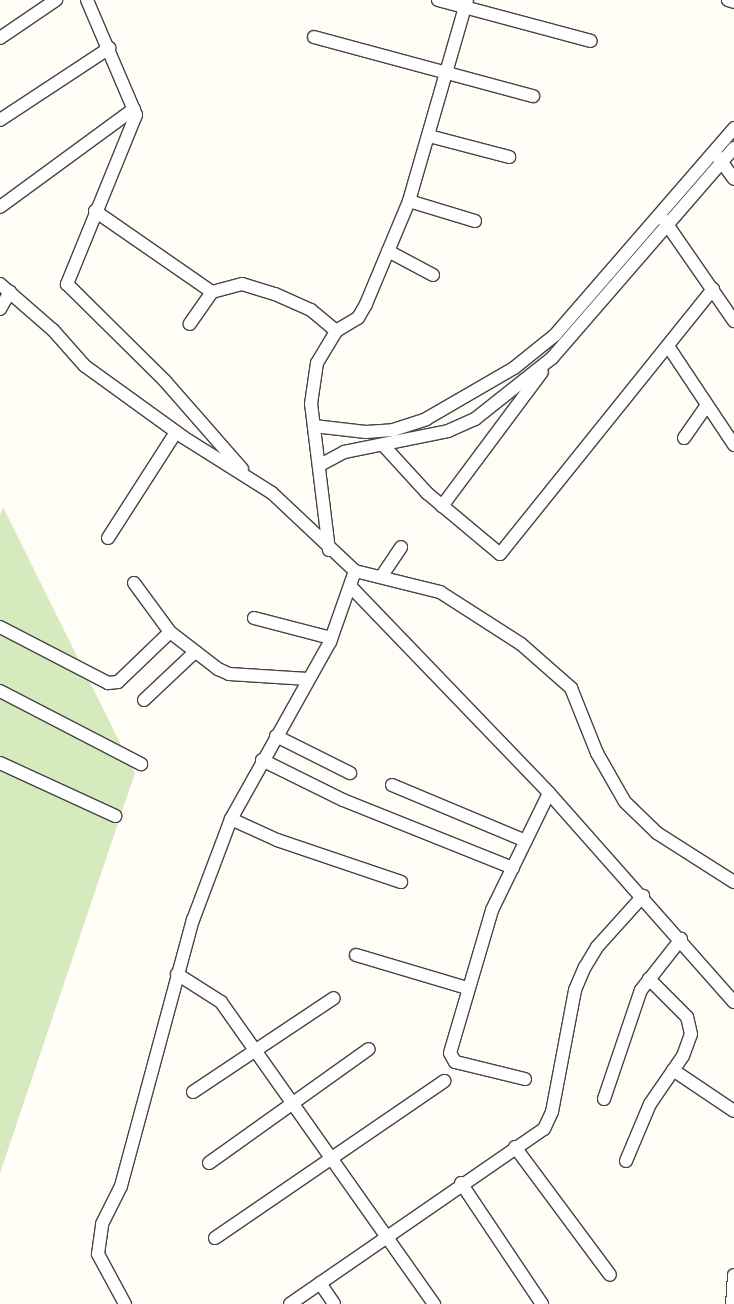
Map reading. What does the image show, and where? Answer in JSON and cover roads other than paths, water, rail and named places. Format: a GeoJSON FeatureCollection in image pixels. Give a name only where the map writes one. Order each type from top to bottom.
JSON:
{"type":"FeatureCollection","features":[{"type":"Feature","properties":{"kind":"street"},"geometry":{"type":"LineString","coordinates":[[0,38],[56,0]]}},
{"type":"Feature","properties":{"kind":"street"},"geometry":{"type":"LineString","coordinates":[[87,0],[134,109],[131,131],[95,211],[67,284],[165,381],[252,480]]}},
{"type":"Feature","properties":{"kind":"street"},"geometry":{"type":"LineString","coordinates":[[438,0],[466,4],[591,41]]}},
{"type":"Feature","properties":{"kind":"street"},"geometry":{"type":"LineString","coordinates":[[728,0],[734,2]]}},
{"type":"Feature","properties":{"kind":"street"},"geometry":{"type":"LineString","coordinates":[[329,550],[311,404],[317,363],[336,331],[358,318],[409,201],[448,75],[466,4]]}},
{"type":"Feature","properties":{"kind":"street"},"geometry":{"type":"LineString","coordinates":[[314,37],[448,75],[532,96]]}},
{"type":"Feature","properties":{"kind":"street"},"geometry":{"type":"LineString","coordinates":[[0,120],[109,48]]}},
{"type":"Feature","properties":{"kind":"street"},"geometry":{"type":"LineString","coordinates":[[0,207],[134,109]]}},
{"type":"Feature","properties":{"kind":"street"},"geometry":{"type":"LineString","coordinates":[[314,426],[366,432],[393,430],[426,419],[486,387],[555,335],[659,214],[718,157],[731,147],[734,128]]}},
{"type":"Feature","properties":{"kind":"street"},"geometry":{"type":"LineString","coordinates":[[429,136],[508,157]]}},
{"type":"Feature","properties":{"kind":"street"},"geometry":{"type":"LineString","coordinates":[[718,157],[734,179]]}},
{"type":"Feature","properties":{"kind":"street"},"geometry":{"type":"LineString","coordinates":[[442,506],[552,358],[668,225],[718,157]]}},
{"type":"Feature","properties":{"kind":"street"},"geometry":{"type":"LineString","coordinates":[[409,201],[475,221]]}},
{"type":"Feature","properties":{"kind":"street"},"geometry":{"type":"LineString","coordinates":[[95,211],[212,292]]}},
{"type":"Feature","properties":{"kind":"street"},"geometry":{"type":"LineString","coordinates":[[659,214],[734,320]]}},
{"type":"Feature","properties":{"kind":"street"},"geometry":{"type":"LineString","coordinates":[[388,251],[432,275]]}},
{"type":"Feature","properties":{"kind":"street"},"geometry":{"type":"LineString","coordinates":[[190,324],[212,292],[242,284],[275,294],[311,310],[336,331]]}},
{"type":"Feature","properties":{"kind":"street"},"geometry":{"type":"LineString","coordinates":[[0,308],[5,288],[54,330],[85,366],[176,432],[272,493],[329,550],[355,571],[440,592],[521,644],[571,688],[597,753],[625,802],[657,833],[734,882]]}},
{"type":"Feature","properties":{"kind":"street"},"geometry":{"type":"LineString","coordinates":[[384,446],[442,506],[492,551],[505,551],[713,289]]}},
{"type":"Feature","properties":{"kind":"street"},"geometry":{"type":"LineString","coordinates":[[668,346],[734,445]]}},
{"type":"Feature","properties":{"kind":"street"},"geometry":{"type":"LineString","coordinates":[[320,465],[344,452],[384,446],[448,431],[475,419],[552,358]]}},
{"type":"Feature","properties":{"kind":"street"},"geometry":{"type":"LineString","coordinates":[[684,438],[707,405]]}},
{"type":"Feature","properties":{"kind":"street"},"geometry":{"type":"LineString","coordinates":[[108,538],[176,432]]}},
{"type":"Feature","properties":{"kind":"street"},"geometry":{"type":"LineString","coordinates":[[381,577],[401,547]]}},
{"type":"Feature","properties":{"kind":"street"},"geometry":{"type":"LineString","coordinates":[[126,1304],[98,1254],[102,1224],[121,1186],[177,974],[231,819],[331,638],[351,587],[355,571]]}},
{"type":"Feature","properties":{"kind":"street"},"geometry":{"type":"LineString","coordinates":[[134,583],[170,632],[195,652],[229,674],[308,679]]}},
{"type":"Feature","properties":{"kind":"street"},"geometry":{"type":"LineString","coordinates":[[351,587],[550,793],[643,896],[734,1002]]}},
{"type":"Feature","properties":{"kind":"street"},"geometry":{"type":"LineString","coordinates":[[254,618],[331,638]]}},
{"type":"Feature","properties":{"kind":"street"},"geometry":{"type":"LineString","coordinates":[[0,627],[108,683],[118,682],[170,632]]}},
{"type":"Feature","properties":{"kind":"street"},"geometry":{"type":"LineString","coordinates":[[144,700],[195,652]]}},
{"type":"Feature","properties":{"kind":"street"},"geometry":{"type":"LineString","coordinates":[[0,691],[141,764]]}},
{"type":"Feature","properties":{"kind":"street"},"geometry":{"type":"LineString","coordinates":[[276,736],[350,773]]}},
{"type":"Feature","properties":{"kind":"street"},"geometry":{"type":"LineString","coordinates":[[262,760],[343,800],[513,868]]}},
{"type":"Feature","properties":{"kind":"street"},"geometry":{"type":"LineString","coordinates":[[0,763],[115,816]]}},
{"type":"Feature","properties":{"kind":"street"},"geometry":{"type":"LineString","coordinates":[[392,785],[526,841]]}},
{"type":"Feature","properties":{"kind":"street"},"geometry":{"type":"LineString","coordinates":[[525,1079],[451,1060],[468,988],[492,910],[550,793]]}},
{"type":"Feature","properties":{"kind":"street"},"geometry":{"type":"LineString","coordinates":[[231,819],[277,840],[401,882]]}},
{"type":"Feature","properties":{"kind":"street"},"geometry":{"type":"LineString","coordinates":[[290,1304],[461,1183],[544,1129],[552,1112],[575,990],[597,946],[643,896]]}},
{"type":"Feature","properties":{"kind":"street"},"geometry":{"type":"LineString","coordinates":[[604,1099],[630,1016],[649,979],[680,939]]}},
{"type":"Feature","properties":{"kind":"street"},"geometry":{"type":"LineString","coordinates":[[356,955],[468,988]]}},
{"type":"Feature","properties":{"kind":"street"},"geometry":{"type":"LineString","coordinates":[[177,974],[221,1002],[388,1236],[434,1304]]}},
{"type":"Feature","properties":{"kind":"street"},"geometry":{"type":"LineString","coordinates":[[626,1161],[650,1104],[674,1070],[689,1044],[687,1017],[649,979]]}},
{"type":"Feature","properties":{"kind":"street"},"geometry":{"type":"LineString","coordinates":[[194,1092],[334,998]]}},
{"type":"Feature","properties":{"kind":"street"},"geometry":{"type":"LineString","coordinates":[[209,1163],[369,1049]]}},
{"type":"Feature","properties":{"kind":"street"},"geometry":{"type":"LineString","coordinates":[[674,1070],[734,1111]]}},
{"type":"Feature","properties":{"kind":"street"},"geometry":{"type":"LineString","coordinates":[[216,1238],[444,1081]]}},
{"type":"Feature","properties":{"kind":"street"},"geometry":{"type":"LineString","coordinates":[[515,1147],[610,1275]]}},
{"type":"Feature","properties":{"kind":"street"},"geometry":{"type":"LineString","coordinates":[[461,1183],[542,1304]]}},
{"type":"Feature","properties":{"kind":"street"},"geometry":{"type":"LineString","coordinates":[[732,1304],[734,1275]]}},
{"type":"Feature","properties":{"kind":"street"},"geometry":{"type":"LineString","coordinates":[[320,1283],[334,1304]]}}]}
